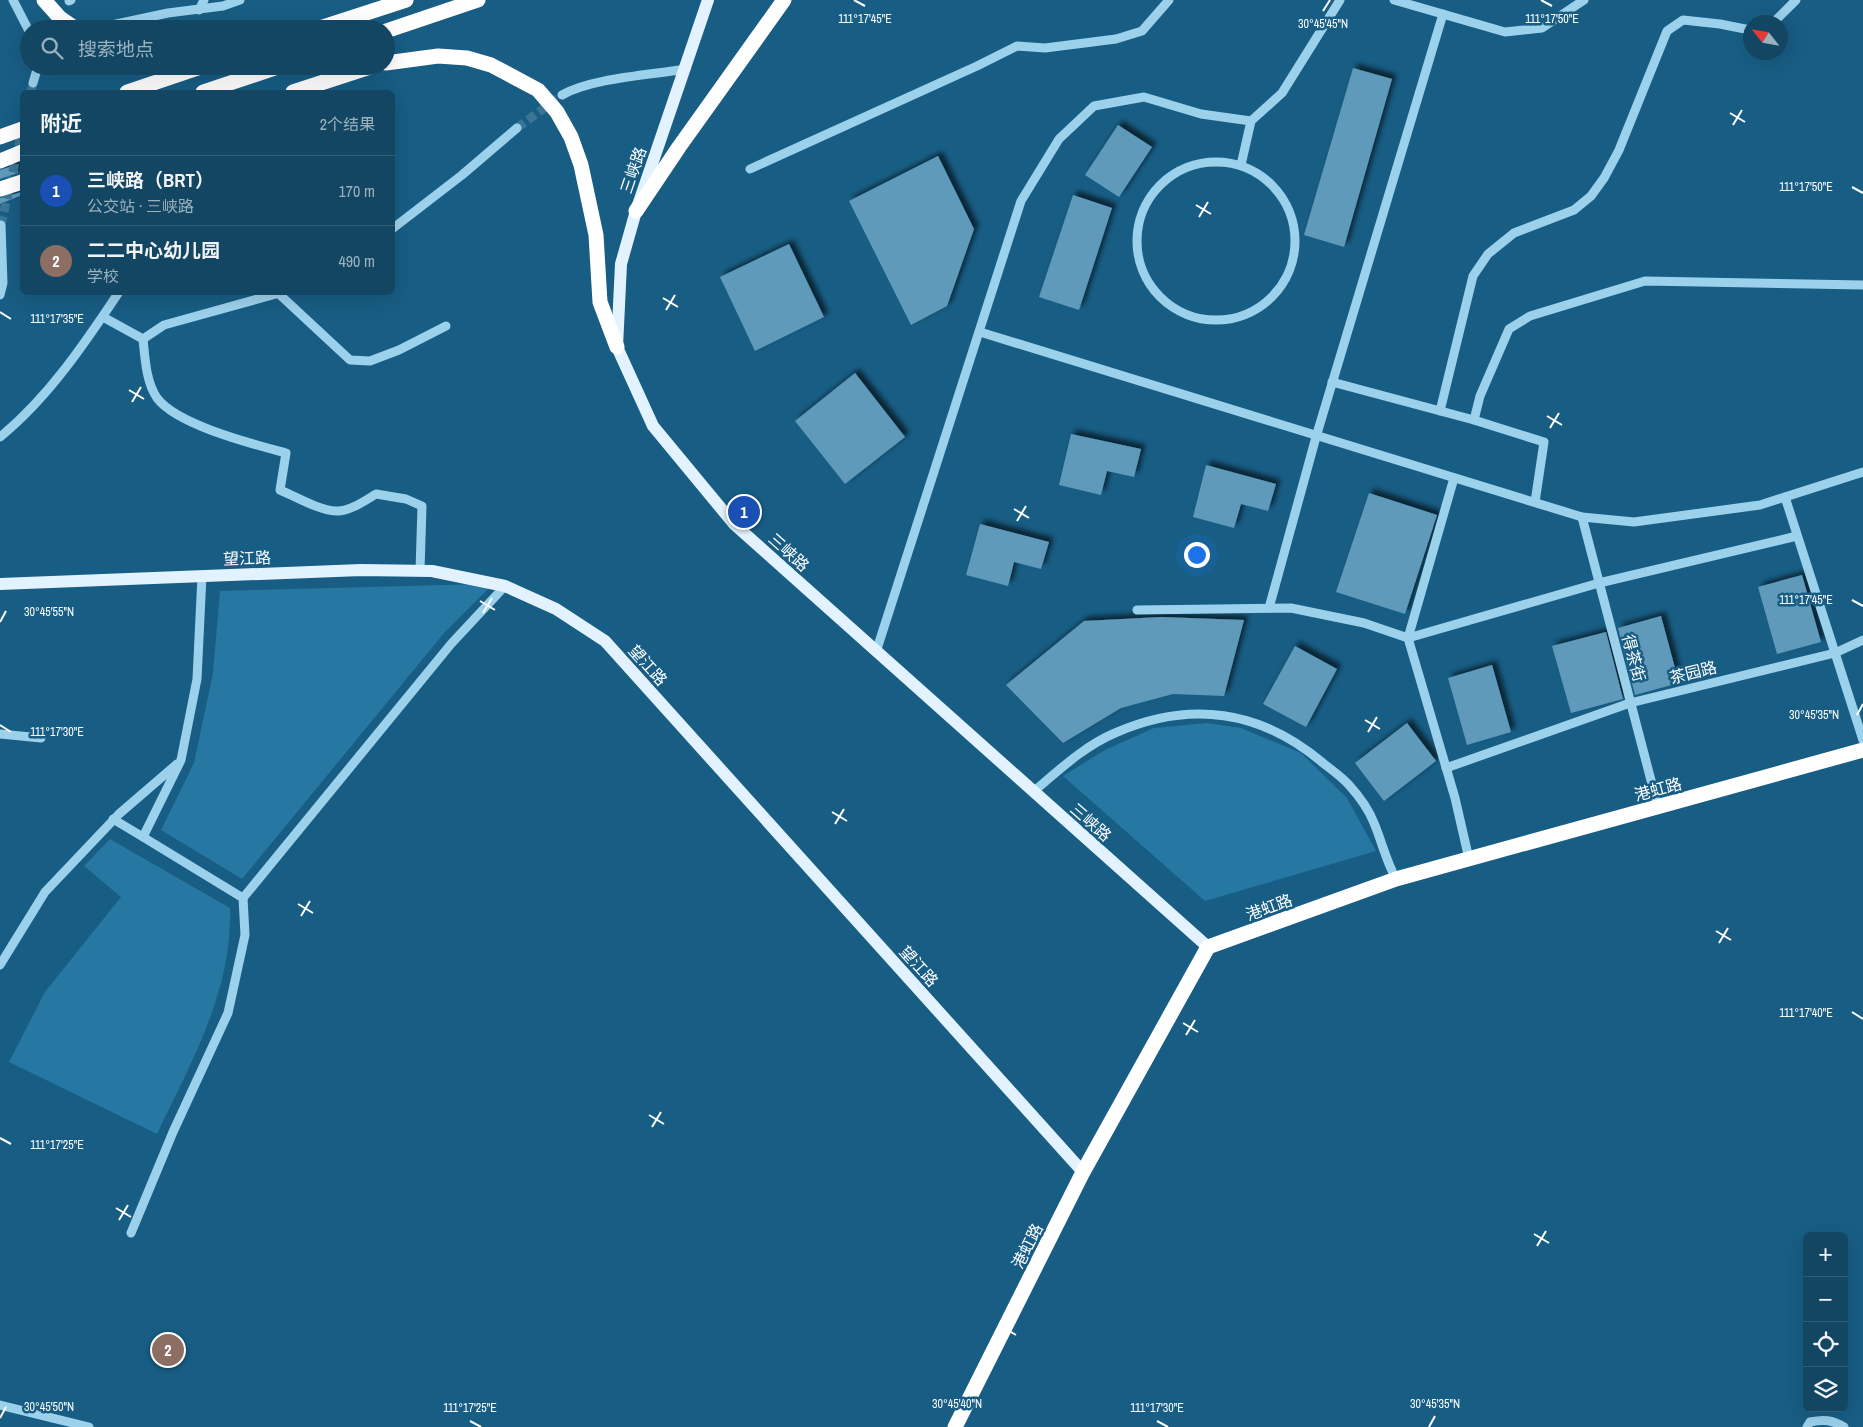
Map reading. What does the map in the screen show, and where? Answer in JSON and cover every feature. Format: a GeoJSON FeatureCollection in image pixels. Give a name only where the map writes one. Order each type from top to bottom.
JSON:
{"type":"FeatureCollection","features":[{"type":"Feature","properties":{"kind":"highway"},"geometry":{"type":"LineString","coordinates":[[44,0],[63,20]]}},
{"type":"Feature","properties":{"kind":"highway"},"geometry":{"type":"LineString","coordinates":[[345,20],[406,0]]}},
{"type":"Feature","properties":{"kind":"highway"},"geometry":{"type":"LineString","coordinates":[[395,28],[478,0]]}},
{"type":"Feature","properties":{"kind":"highway"},"geometry":{"type":"LineString","coordinates":[[636,212],[679,147],[784,0]]}},
{"type":"Feature","properties":{"kind":"highway"},"geometry":{"type":"LineString","coordinates":[[395,62],[438,56],[467,58],[491,65],[538,90],[557,112],[571,136],[581,165],[596,235],[600,302],[616,347]]}},
{"type":"Feature","properties":{"kind":"highway"},"geometry":{"type":"LineString","coordinates":[[133,90],[177,75]]}},
{"type":"Feature","properties":{"kind":"highway"},"geometry":{"type":"LineString","coordinates":[[209,90],[255,75]]}},
{"type":"Feature","properties":{"kind":"highway"},"geometry":{"type":"LineString","coordinates":[[299,90],[345,75]]}},
{"type":"Feature","properties":{"kind":"highway"},"geometry":{"type":"LineString","coordinates":[[3,136],[20,130]]}},
{"type":"Feature","properties":{"kind":"highway"},"geometry":{"type":"LineString","coordinates":[[0,161],[20,153]]}},
{"type":"Feature","properties":{"kind":"highway"},"geometry":{"type":"LineString","coordinates":[[0,189],[20,183]]}},
{"type":"Feature","properties":{"kind":"highway","name":"港虹路"},"geometry":{"type":"LineString","coordinates":[[956,1427],[1083,1172],[1208,947],[1396,879],[1863,750]]}},
{"type":"Feature","properties":{"kind":"main road","name":"三峡路"},"geometry":{"type":"LineString","coordinates":[[708,0],[636,212],[621,264],[616,347],[653,426],[734,524],[1208,947]]}},
{"type":"Feature","properties":{"kind":"main road","name":"望江路"},"geometry":{"type":"LineString","coordinates":[[0,584],[361,570],[432,571],[505,586],[556,609],[605,641],[1083,1172]]}},
{"type":"Feature","properties":{"kind":"street"},"geometry":{"type":"LineString","coordinates":[[13,0],[23,20]]}},
{"type":"Feature","properties":{"kind":"street"},"geometry":{"type":"LineString","coordinates":[[199,10],[204,0]]}},
{"type":"Feature","properties":{"kind":"street"},"geometry":{"type":"LineString","coordinates":[[135,20],[168,13],[223,6],[240,0]]}},
{"type":"Feature","properties":{"kind":"street"},"geometry":{"type":"LineString","coordinates":[[750,169],[1017,46],[1045,48],[1107,40],[1142,31],[1169,0]]}},
{"type":"Feature","properties":{"kind":"street"},"geometry":{"type":"LineString","coordinates":[[1240,165],[1251,121],[1282,93],[1340,0]]}},
{"type":"Feature","properties":{"kind":"street"},"geometry":{"type":"LineString","coordinates":[[1394,0],[1505,32],[1542,28],[1584,0]]}},
{"type":"Feature","properties":{"kind":"street"},"geometry":{"type":"LineString","coordinates":[[1781,15],[1796,0]]}},
{"type":"Feature","properties":{"kind":"street"},"geometry":{"type":"LineString","coordinates":[[1269,608],[1332,382],[1442,14]]}},
{"type":"Feature","properties":{"kind":"street"},"geometry":{"type":"LineString","coordinates":[[1440,411],[1473,276],[1488,254],[1514,233],[1574,210],[1591,196],[1620,150],[1667,31],[1684,20],[1743,29]]}},
{"type":"Feature","properties":{"kind":"street"},"geometry":{"type":"LineString","coordinates":[[562,95],[570,91],[612,80],[686,69]]}},
{"type":"Feature","properties":{"kind":"street"},"geometry":{"type":"LineString","coordinates":[[33,83],[35,75]]}},
{"type":"Feature","properties":{"kind":"street"},"geometry":{"type":"LineString","coordinates":[[876,652],[1021,201],[1059,139],[1094,106],[1144,97],[1201,114],[1251,121]]}},
{"type":"Feature","properties":{"kind":"street"},"geometry":{"type":"LineString","coordinates":[[395,227],[517,128]]}},
{"type":"Feature","properties":{"kind":"street"},"geometry":{"type":"LineString","coordinates":[[1213,161],[1240,165],[1263,176],[1281,194],[1292,216],[1296,241],[1292,266],[1280,288],[1262,306],[1240,318],[1215,321],[1190,317],[1166,304],[1148,283],[1138,257],[1137,230],[1146,203],[1163,182],[1186,167],[1213,161]]}},
{"type":"Feature","properties":{"kind":"street"},"geometry":{"type":"LineString","coordinates":[[0,295],[3,283],[1,225]]}},
{"type":"Feature","properties":{"kind":"street"},"geometry":{"type":"LineString","coordinates":[[1474,420],[1480,396],[1509,329],[1530,316],[1645,281],[1863,285]]}},
{"type":"Feature","properties":{"kind":"street"},"geometry":{"type":"LineString","coordinates":[[0,437],[15,425],[45,393],[117,295]]}},
{"type":"Feature","properties":{"kind":"street"},"geometry":{"type":"LineString","coordinates":[[143,339],[164,325],[274,295]]}},
{"type":"Feature","properties":{"kind":"street"},"geometry":{"type":"LineString","coordinates":[[283,295],[350,360],[370,361],[399,350],[446,326]]}},
{"type":"Feature","properties":{"kind":"street"},"geometry":{"type":"LineString","coordinates":[[102,317],[143,339]]}},
{"type":"Feature","properties":{"kind":"street"},"geometry":{"type":"LineString","coordinates":[[980,332],[1316,437],[1582,517],[1634,522],[1760,505],[1863,472]]}},
{"type":"Feature","properties":{"kind":"street"},"geometry":{"type":"LineString","coordinates":[[143,339],[145,365],[156,396],[169,411],[236,439],[286,453],[280,490],[306,502],[338,512],[360,504],[376,494],[406,499],[422,506],[420,571]]}},
{"type":"Feature","properties":{"kind":"street"},"geometry":{"type":"LineString","coordinates":[[1332,382],[1474,420],[1544,442],[1535,502]]}},
{"type":"Feature","properties":{"kind":"street"},"geometry":{"type":"LineString","coordinates":[[1454,478],[1408,638],[1446,768],[1469,859]]}},
{"type":"Feature","properties":{"kind":"street"},"geometry":{"type":"LineString","coordinates":[[1785,497],[1863,740]]}},
{"type":"Feature","properties":{"kind":"street","name":"得茶街"},"geometry":{"type":"LineString","coordinates":[[1582,517],[1658,807]]}},
{"type":"Feature","properties":{"kind":"street"},"geometry":{"type":"LineString","coordinates":[[1137,610],[1291,608],[1364,623],[1408,638],[1599,583],[1798,536]]}},
{"type":"Feature","properties":{"kind":"street"},"geometry":{"type":"LineString","coordinates":[[143,837],[181,760],[197,679],[202,576]]}},
{"type":"Feature","properties":{"kind":"street"},"geometry":{"type":"LineString","coordinates":[[131,1233],[173,1132],[228,1013],[245,935],[242,898],[451,644],[505,586]]}},
{"type":"Feature","properties":{"kind":"street","name":"茶园路"},"geometry":{"type":"LineString","coordinates":[[1446,768],[1630,703],[1835,653],[1863,640]]}},
{"type":"Feature","properties":{"kind":"street"},"geometry":{"type":"LineString","coordinates":[[1033,792],[1072,759],[1114,733],[1162,717],[1214,713],[1256,722],[1302,744],[1348,784],[1374,821],[1390,868],[1396,879]]}},
{"type":"Feature","properties":{"kind":"street"},"geometry":{"type":"LineString","coordinates":[[0,734],[41,738]]}},
{"type":"Feature","properties":{"kind":"street"},"geometry":{"type":"LineString","coordinates":[[0,965],[45,892],[113,819],[181,760]]}},
{"type":"Feature","properties":{"kind":"street"},"geometry":{"type":"LineString","coordinates":[[113,819],[242,898]]}},
{"type":"Feature","properties":{"kind":"street"},"geometry":{"type":"LineString","coordinates":[[0,1405],[89,1427]]}},
{"type":"Feature","properties":{"kind":"street"},"geometry":{"type":"LineString","coordinates":[[1807,1427],[1810,1422],[1823,1419],[1844,1427]]}},
{"type":"Feature","properties":{"kind":"shaded area"},"geometry":{"type":"Polygon","coordinates":[[[483,584],[488,589],[445,632],[242,879],[161,830],[194,763],[213,673],[220,591],[483,584]]]}},
{"type":"Feature","properties":{"kind":"shaded area"},"geometry":{"type":"Polygon","coordinates":[[[1207,723],[1241,728],[1301,753],[1347,798],[1376,851],[1205,901],[1063,776],[1105,750],[1154,728],[1207,723]]]}},
{"type":"Feature","properties":{"kind":"shaded area"},"geometry":{"type":"Polygon","coordinates":[[[110,839],[230,908],[229,938],[225,967],[217,996],[196,1053],[157,1134],[9,1062],[45,992],[121,897],[84,866],[110,839]]]}},
{"type":"Feature","properties":{"kind":"building"},"geometry":{"type":"Polygon","coordinates":[[[1353,68],[1392,79],[1344,247],[1304,235],[1353,68]]]}},
{"type":"Feature","properties":{"kind":"building"},"geometry":{"type":"Polygon","coordinates":[[[1118,125],[1152,147],[1119,197],[1085,175],[1118,125]]]}},
{"type":"Feature","properties":{"kind":"building"},"geometry":{"type":"Polygon","coordinates":[[[938,156],[974,229],[947,306],[911,325],[849,201],[938,156]]]}},
{"type":"Feature","properties":{"kind":"building"},"geometry":{"type":"Polygon","coordinates":[[[15,165],[18,173],[0,179],[0,170],[15,165]]]}},
{"type":"Feature","properties":{"kind":"building"},"geometry":{"type":"Polygon","coordinates":[[[20,193],[20,196],[0,204],[0,198],[20,193]]]}},
{"type":"Feature","properties":{"kind":"building"},"geometry":{"type":"Polygon","coordinates":[[[1073,195],[1112,208],[1079,310],[1039,297],[1073,195]]]}},
{"type":"Feature","properties":{"kind":"building"},"geometry":{"type":"Polygon","coordinates":[[[789,244],[824,317],[755,351],[720,277],[789,244]]]}},
{"type":"Feature","properties":{"kind":"building"},"geometry":{"type":"Polygon","coordinates":[[[855,373],[905,437],[845,484],[795,421],[855,373]]]}},
{"type":"Feature","properties":{"kind":"building"},"geometry":{"type":"Polygon","coordinates":[[[1071,434],[1141,449],[1134,477],[1107,471],[1101,495],[1059,485],[1071,434]]]}},
{"type":"Feature","properties":{"kind":"building"},"geometry":{"type":"Polygon","coordinates":[[[1206,465],[1276,484],[1268,511],[1241,504],[1234,528],[1193,517],[1206,465]]]}},
{"type":"Feature","properties":{"kind":"building"},"geometry":{"type":"Polygon","coordinates":[[[1369,493],[1437,515],[1405,614],[1336,592],[1369,493]]]}},
{"type":"Feature","properties":{"kind":"building"},"geometry":{"type":"Polygon","coordinates":[[[980,524],[1049,542],[1041,569],[1014,562],[1008,586],[966,575],[980,524]]]}},
{"type":"Feature","properties":{"kind":"building"},"geometry":{"type":"Polygon","coordinates":[[[1802,575],[1821,642],[1777,654],[1758,587],[1802,575]]]}},
{"type":"Feature","properties":{"kind":"building"},"geometry":{"type":"Polygon","coordinates":[[[1661,616],[1679,683],[1635,695],[1618,628],[1661,616]]]}},
{"type":"Feature","properties":{"kind":"building"},"geometry":{"type":"Polygon","coordinates":[[[1161,617],[1244,620],[1224,696],[1173,694],[1121,708],[1063,743],[1006,685],[1084,621],[1161,617]]]}},
{"type":"Feature","properties":{"kind":"building"},"geometry":{"type":"Polygon","coordinates":[[[1606,632],[1623,699],[1571,713],[1552,646],[1606,632]]]}},
{"type":"Feature","properties":{"kind":"building"},"geometry":{"type":"Polygon","coordinates":[[[1295,646],[1337,669],[1306,727],[1263,704],[1295,646]]]}},
{"type":"Feature","properties":{"kind":"building"},"geometry":{"type":"Polygon","coordinates":[[[1492,665],[1511,732],[1467,745],[1448,678],[1492,665]]]}},
{"type":"Feature","properties":{"kind":"building"},"geometry":{"type":"Polygon","coordinates":[[[1407,723],[1436,761],[1384,801],[1355,763],[1407,723]]]}},
{"type":"Feature","properties":{"kind":"tunnel"},"geometry":{"type":"LineString","coordinates":[[31,90],[33,83]]}},
{"type":"Feature","properties":{"kind":"tunnel"},"geometry":{"type":"LineString","coordinates":[[517,128],[562,95]]}},
{"type":"Feature","properties":{"kind":"tunnel"},"geometry":{"type":"LineString","coordinates":[[1,225],[20,140]]}},
{"type":"Feature","properties":{"kind":"place","name":"三峡路（BRT）"},"geometry":{"type":"Point","coordinates":[744,512]}},
{"type":"Feature","properties":{"kind":"place","name":"二二中心幼儿园"},"geometry":{"type":"Point","coordinates":[168,1350]}}]}
